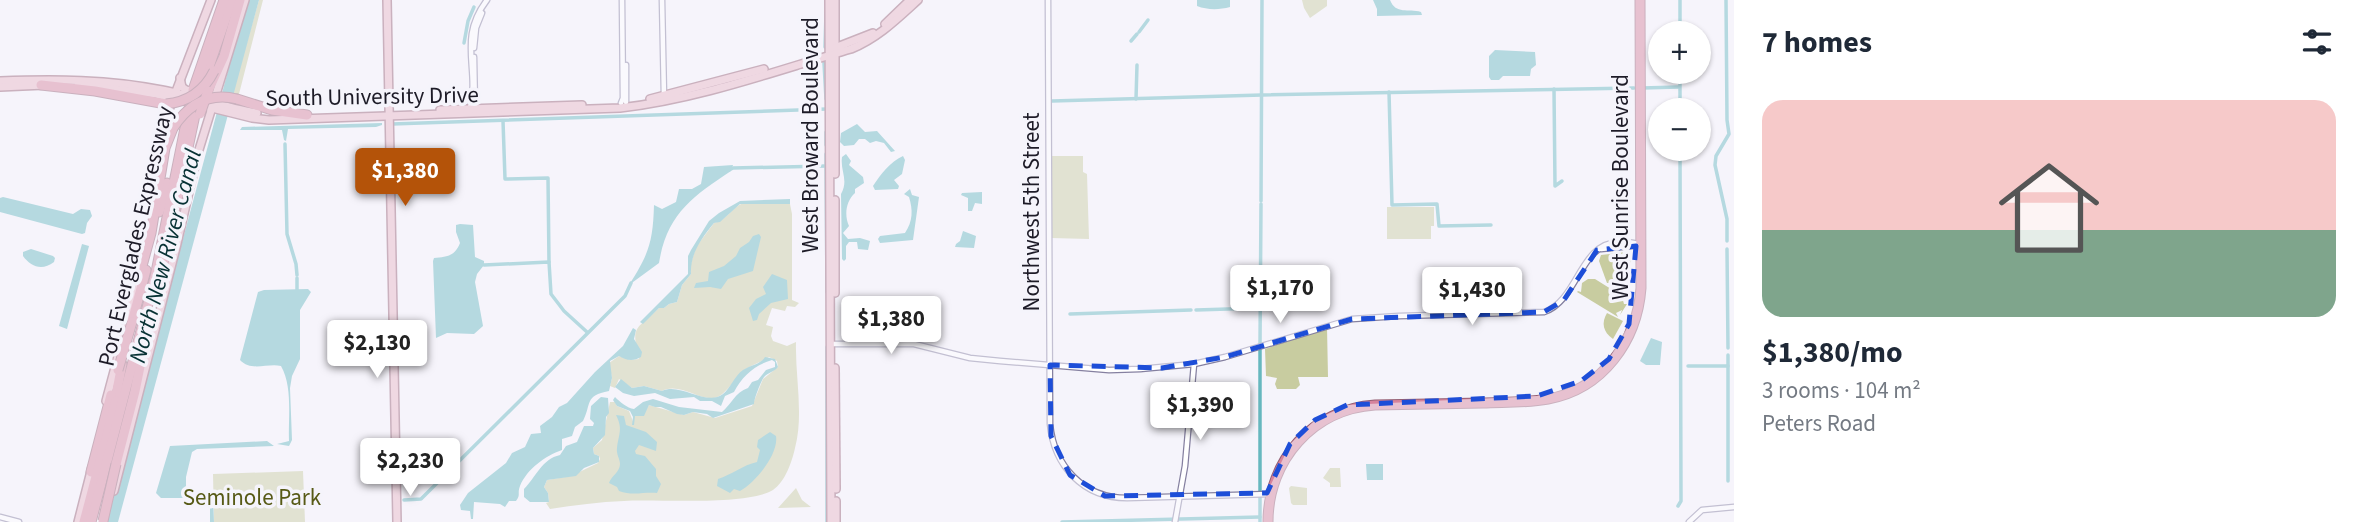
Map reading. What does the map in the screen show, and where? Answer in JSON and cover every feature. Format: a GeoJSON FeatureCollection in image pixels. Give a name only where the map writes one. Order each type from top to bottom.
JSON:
{"type":"FeatureCollection","features":[{"type":"Feature","properties":{"kind":"highway","name":"Port Everglades Expressway"},"geometry":{"type":"LineString","coordinates":[[202,90],[218,0]]}},
{"type":"Feature","properties":{"kind":"highway"},"geometry":{"type":"LineString","coordinates":[[202,90],[224,0]]}},
{"type":"Feature","properties":{"kind":"highway","name":"Port Everglades Expressway"},"geometry":{"type":"LineString","coordinates":[[84,522],[150,276],[167,183],[192,111],[238,0]]}},
{"type":"Feature","properties":{"kind":"highway"},"geometry":{"type":"LineString","coordinates":[[41,85],[180,102],[197,94],[214,71],[238,0]]}},
{"type":"Feature","properties":{"kind":"highway","name":"West Sunrise Boulevard"},"geometry":{"type":"LineString","coordinates":[[1266,522],[1265,494],[1280,459],[1296,437],[1348,404],[1375,400],[1538,401],[1552,398],[1584,386],[1628,340],[1638,313],[1641,288],[1638,244],[1637,0]]}},
{"type":"Feature","properties":{"kind":"highway"},"geometry":{"type":"LineString","coordinates":[[139,277],[151,233],[165,148],[173,128],[188,109],[200,101],[219,97],[233,106],[307,115]]}},
{"type":"Feature","properties":{"kind":"highway","name":"Port Everglades Expressway"},"geometry":{"type":"LineString","coordinates":[[101,522],[165,259],[192,111]]}},
{"type":"Feature","properties":{"kind":"highway"},"geometry":{"type":"LineString","coordinates":[[90,522],[155,277],[192,111]]}},
{"type":"Feature","properties":{"kind":"highway"},"geometry":{"type":"LineString","coordinates":[[91,472],[167,183]]}},
{"type":"Feature","properties":{"kind":"highway"},"geometry":{"type":"LineString","coordinates":[[111,418],[135,292]]}},
{"type":"Feature","properties":{"kind":"highway"},"geometry":{"type":"LineString","coordinates":[[101,522],[135,391],[148,325]]}},
{"type":"Feature","properties":{"kind":"highway","name":"West Sunrise Boulevard"},"geometry":{"type":"LineString","coordinates":[[1468,400],[1537,396],[1560,391],[1577,384],[1610,360]]}},
{"type":"Feature","properties":{"kind":"highway"},"geometry":{"type":"LineString","coordinates":[[1552,398],[1573,389],[1577,384]]}},
{"type":"Feature","properties":{"kind":"highway","name":"West Sunrise Boulevard"},"geometry":{"type":"LineString","coordinates":[[1265,494],[1293,446],[1325,417]]}},
{"type":"Feature","properties":{"kind":"highway"},"geometry":{"type":"LineString","coordinates":[[101,522],[127,441]]}},
{"type":"Feature","properties":{"kind":"highway"},"geometry":{"type":"LineString","coordinates":[[1276,475],[1280,459]]}},
{"type":"Feature","properties":{"kind":"main road"},"geometry":{"type":"LineString","coordinates":[[78,522],[101,417],[148,239],[168,102],[211,0]]}},
{"type":"Feature","properties":{"kind":"main road"},"geometry":{"type":"LineString","coordinates":[[202,90],[238,0]]}},
{"type":"Feature","properties":{"kind":"main road"},"geometry":{"type":"LineString","coordinates":[[385,0],[392,24],[388,44],[387,114]]}},
{"type":"Feature","properties":{"kind":"main road"},"geometry":{"type":"LineString","coordinates":[[385,0],[395,522]]}},
{"type":"Feature","properties":{"kind":"main road","name":"West Broward Boulevard"},"geometry":{"type":"LineString","coordinates":[[832,0],[830,256],[836,390],[833,517]]}},
{"type":"Feature","properties":{"kind":"main road"},"geometry":{"type":"LineString","coordinates":[[895,18],[910,0]]}},
{"type":"Feature","properties":{"kind":"main road"},"geometry":{"type":"LineString","coordinates":[[664,99],[785,63],[867,43],[918,0]]}},
{"type":"Feature","properties":{"kind":"main road"},"geometry":{"type":"LineString","coordinates":[[664,99],[691,95],[832,52]]}},
{"type":"Feature","properties":{"kind":"main road"},"geometry":{"type":"LineString","coordinates":[[761,75],[785,63]]}},
{"type":"Feature","properties":{"kind":"main road"},"geometry":{"type":"LineString","coordinates":[[180,77],[182,87],[186,90],[209,96],[202,90]]}},
{"type":"Feature","properties":{"kind":"main road"},"geometry":{"type":"LineString","coordinates":[[691,95],[725,83],[729,79]]}},
{"type":"Feature","properties":{"kind":"main road","name":"South University Drive"},"geometry":{"type":"LineString","coordinates":[[0,81],[99,82],[168,102],[233,106],[252,118],[280,120],[622,104],[664,99]]}},
{"type":"Feature","properties":{"kind":"main road","name":"South University Drive"},"geometry":{"type":"LineString","coordinates":[[0,87],[92,86],[156,94],[168,102]]}},
{"type":"Feature","properties":{"kind":"main road"},"geometry":{"type":"LineString","coordinates":[[127,441],[206,124],[215,105],[202,90]]}},
{"type":"Feature","properties":{"kind":"main road"},"geometry":{"type":"LineString","coordinates":[[156,94],[168,102],[201,110],[205,114],[206,124]]}},
{"type":"Feature","properties":{"kind":"main road","name":"South University Drive"},"geometry":{"type":"LineString","coordinates":[[307,115],[387,114]]}},
{"type":"Feature","properties":{"kind":"main road","name":"West Broward Boulevard"},"geometry":{"type":"LineString","coordinates":[[832,185],[835,285],[831,368],[833,517]]}},
{"type":"Feature","properties":{"kind":"main road"},"geometry":{"type":"LineString","coordinates":[[830,256],[835,285]]}},
{"type":"Feature","properties":{"kind":"main road"},"geometry":{"type":"LineString","coordinates":[[831,368],[836,390]]}},
{"type":"Feature","properties":{"kind":"street"},"geometry":{"type":"LineString","coordinates":[[471,110],[475,33],[483,8],[489,0]]}},
{"type":"Feature","properties":{"kind":"street"},"geometry":{"type":"LineString","coordinates":[[622,104],[624,0]]}},
{"type":"Feature","properties":{"kind":"street"},"geometry":{"type":"LineString","coordinates":[[662,0],[664,99]]}},
{"type":"Feature","properties":{"kind":"street","name":"Northwest 5th Street"},"geometry":{"type":"LineString","coordinates":[[1048,0],[1050,425],[1053,444],[1070,475],[1101,494],[1117,498],[1265,494]]}},
{"type":"Feature","properties":{"kind":"street"},"geometry":{"type":"LineString","coordinates":[[833,344],[914,344],[971,358],[1123,370],[1194,364],[1350,318],[1544,312],[1564,300],[1587,261],[1597,250],[1613,243],[1638,244]]}},
{"type":"Feature","properties":{"kind":"street"},"geometry":{"type":"LineString","coordinates":[[1175,520],[1191,415],[1194,364]]}},
{"type":"Feature","properties":{"kind":"street"},"geometry":{"type":"LineString","coordinates":[[1690,522],[1703,511],[1734,508]]}},
{"type":"Feature","properties":{"kind":"street"},"geometry":{"type":"LineString","coordinates":[[0,517],[19,522]]}},
{"type":"Feature","properties":{"kind":"highlighted area"},"geometry":{"type":"Polygon","coordinates":[[[1636,246],[1629,324],[1609,359],[1581,381],[1537,396],[1347,405],[1315,420],[1290,444],[1267,493],[1105,496],[1070,475],[1051,436],[1050,365],[1162,368],[1225,357],[1352,319],[1544,312],[1564,300],[1597,250],[1636,246]]]}},
{"type":"Feature","properties":{"kind":"green space"},"geometry":{"type":"Polygon","coordinates":[[[259,0],[263,0],[239,94],[234,106],[229,105],[259,0]]]}},
{"type":"Feature","properties":{"kind":"green space"},"geometry":{"type":"Polygon","coordinates":[[[1302,0],[1327,0],[1327,6],[1310,18],[1302,0]]]}},
{"type":"Feature","properties":{"kind":"green space"},"geometry":{"type":"Polygon","coordinates":[[[1051,156],[1083,156],[1083,172],[1087,174],[1089,239],[1051,238],[1051,156]]]}},
{"type":"Feature","properties":{"kind":"green space"},"geometry":{"type":"Polygon","coordinates":[[[743,203],[790,204],[792,214],[792,300],[799,303],[795,307],[787,306],[785,311],[772,308],[766,325],[773,327],[773,341],[787,346],[796,342],[798,435],[784,477],[773,490],[743,498],[615,501],[550,509],[546,503],[549,502],[548,493],[544,487],[547,480],[571,476],[598,463],[599,456],[594,454],[593,448],[602,440],[610,402],[615,402],[617,406],[629,411],[634,424],[634,416],[643,416],[649,405],[684,415],[693,412],[715,418],[752,406],[763,379],[778,367],[777,361],[769,357],[744,370],[725,391],[714,398],[675,389],[662,391],[644,386],[632,388],[619,379],[615,388],[610,386],[612,378],[609,363],[619,356],[630,360],[639,359],[635,340],[637,329],[659,308],[677,302],[682,285],[691,274],[696,247],[714,223],[743,203]]]}},
{"type":"Feature","properties":{"kind":"green space"},"geometry":{"type":"Polygon","coordinates":[[[1387,207],[1434,207],[1431,239],[1387,239],[1387,207]]]}},
{"type":"Feature","properties":{"kind":"green space"},"geometry":{"type":"Polygon","coordinates":[[[1627,252],[1631,263],[1627,277],[1620,282],[1607,283],[1599,261],[1601,255],[1627,252]]]}},
{"type":"Feature","properties":{"kind":"green space"},"geometry":{"type":"Polygon","coordinates":[[[1595,279],[1611,289],[1617,285],[1618,289],[1613,290],[1622,297],[1624,304],[1627,304],[1620,315],[1622,310],[1616,313],[1618,317],[1577,292],[1581,292],[1582,283],[1595,279]]]}},
{"type":"Feature","properties":{"kind":"green space"},"geometry":{"type":"Polygon","coordinates":[[[1607,313],[1623,321],[1613,339],[1604,327],[1607,313]]]}},
{"type":"Feature","properties":{"kind":"green space"},"geometry":{"type":"Polygon","coordinates":[[[1327,327],[1328,377],[1298,377],[1300,385],[1296,389],[1277,389],[1277,378],[1266,376],[1265,349],[1327,327]]]}},
{"type":"Feature","properties":{"kind":"green space"},"geometry":{"type":"Polygon","coordinates":[[[1330,468],[1340,468],[1341,487],[1330,487],[1330,483],[1323,478],[1330,468]]]}},
{"type":"Feature","properties":{"kind":"green space","name":"Seminole Park"},"geometry":{"type":"Polygon","coordinates":[[[303,471],[305,522],[214,522],[213,474],[303,471]]]}},
{"type":"Feature","properties":{"kind":"green space"},"geometry":{"type":"Polygon","coordinates":[[[1291,486],[1307,488],[1307,505],[1291,503],[1291,486]]]}},
{"type":"Feature","properties":{"kind":"green space"},"geometry":{"type":"Polygon","coordinates":[[[796,488],[802,500],[811,507],[778,508],[796,488]]]}},
{"type":"Feature","properties":{"kind":"water"},"geometry":{"type":"Polygon","coordinates":[[[247,0],[259,0],[118,522],[107,522],[247,0]]]}},
{"type":"Feature","properties":{"kind":"water"},"geometry":{"type":"Polygon","coordinates":[[[1197,0],[1230,0],[1230,7],[1205,8],[1197,6],[1197,0]]]}},
{"type":"Feature","properties":{"kind":"water"},"geometry":{"type":"Polygon","coordinates":[[[1373,0],[1390,0],[1396,8],[1421,12],[1422,15],[1377,16],[1373,0]]]}},
{"type":"Feature","properties":{"kind":"water"},"geometry":{"type":"Polygon","coordinates":[[[1495,50],[1535,52],[1536,65],[1531,69],[1530,76],[1503,76],[1499,80],[1491,80],[1489,56],[1495,50]]]}},
{"type":"Feature","properties":{"kind":"water"},"geometry":{"type":"Polygon","coordinates":[[[382,123],[376,127],[288,129],[286,141],[282,130],[240,130],[242,127],[382,123]]]}},
{"type":"Feature","properties":{"kind":"water"},"geometry":{"type":"Polygon","coordinates":[[[857,124],[865,132],[877,131],[895,151],[891,152],[884,143],[870,143],[865,139],[859,139],[854,145],[844,146],[840,142],[841,133],[857,124]]]}},
{"type":"Feature","properties":{"kind":"water"},"geometry":{"type":"Polygon","coordinates":[[[846,154],[851,161],[849,165],[863,177],[864,183],[855,189],[848,204],[849,226],[843,233],[848,239],[870,241],[868,250],[858,249],[857,242],[849,242],[844,261],[841,194],[844,184],[842,157],[846,154]]]}},
{"type":"Feature","properties":{"kind":"water"},"geometry":{"type":"Polygon","coordinates":[[[903,156],[905,160],[902,174],[894,180],[899,186],[898,189],[875,190],[873,186],[883,173],[903,156]]]}},
{"type":"Feature","properties":{"kind":"water"},"geometry":{"type":"Polygon","coordinates":[[[733,165],[731,171],[704,189],[683,208],[668,232],[659,263],[629,285],[649,247],[654,205],[662,209],[676,202],[679,189],[692,189],[701,184],[704,167],[733,165]]]}},
{"type":"Feature","properties":{"kind":"water"},"geometry":{"type":"Polygon","coordinates":[[[910,189],[912,195],[919,197],[913,240],[880,243],[880,236],[905,233],[908,229],[911,206],[909,197],[904,194],[910,189]]]}},
{"type":"Feature","properties":{"kind":"water"},"geometry":{"type":"Polygon","coordinates":[[[982,192],[982,204],[975,203],[972,211],[968,211],[968,198],[961,195],[962,193],[982,192]]]}},
{"type":"Feature","properties":{"kind":"water"},"geometry":{"type":"Polygon","coordinates":[[[0,198],[73,214],[81,209],[90,210],[92,216],[85,233],[82,234],[0,212],[0,198]]]}},
{"type":"Feature","properties":{"kind":"water"},"geometry":{"type":"Polygon","coordinates":[[[790,199],[790,204],[740,204],[720,222],[714,223],[697,247],[691,274],[682,285],[677,302],[659,308],[643,324],[640,322],[688,274],[688,256],[709,221],[740,201],[790,199]]]}},
{"type":"Feature","properties":{"kind":"water"},"geometry":{"type":"Polygon","coordinates":[[[456,225],[473,225],[475,257],[484,261],[475,282],[483,326],[474,334],[447,333],[436,338],[433,261],[434,258],[456,251],[460,243],[456,225]]]}},
{"type":"Feature","properties":{"kind":"water"},"geometry":{"type":"Polygon","coordinates":[[[963,231],[976,236],[974,248],[955,247],[963,231]]]}},
{"type":"Feature","properties":{"kind":"water"},"geometry":{"type":"Polygon","coordinates":[[[759,234],[761,237],[753,271],[728,279],[721,289],[694,288],[696,283],[708,281],[709,272],[724,266],[753,236],[759,234]]]}},
{"type":"Feature","properties":{"kind":"water"},"geometry":{"type":"Polygon","coordinates":[[[82,244],[89,246],[67,329],[59,326],[82,244]]]}},
{"type":"Feature","properties":{"kind":"water"},"geometry":{"type":"Polygon","coordinates":[[[31,249],[53,256],[54,262],[41,267],[33,265],[23,256],[23,252],[31,249]]]}},
{"type":"Feature","properties":{"kind":"water"},"geometry":{"type":"Polygon","coordinates":[[[772,274],[787,280],[788,299],[771,303],[759,314],[757,320],[753,321],[749,308],[756,299],[766,294],[763,287],[772,274]]]}},
{"type":"Feature","properties":{"kind":"water"},"geometry":{"type":"Polygon","coordinates":[[[308,289],[311,292],[300,310],[300,359],[290,388],[292,440],[289,446],[277,444],[289,441],[289,393],[281,366],[249,366],[240,360],[258,292],[308,289]]]}},
{"type":"Feature","properties":{"kind":"water"},"geometry":{"type":"Polygon","coordinates":[[[633,328],[636,330],[634,339],[642,352],[641,357],[629,360],[619,356],[610,361],[612,378],[609,391],[592,398],[583,421],[575,427],[572,436],[562,439],[562,450],[532,469],[520,486],[516,501],[509,501],[505,507],[500,504],[474,502],[471,519],[470,511],[461,510],[460,505],[468,493],[506,463],[512,453],[525,447],[531,434],[541,433],[540,426],[552,417],[559,407],[567,403],[623,346],[633,328]]]}},
{"type":"Feature","properties":{"kind":"water"},"geometry":{"type":"Polygon","coordinates":[[[1651,338],[1662,342],[1660,365],[1646,365],[1640,361],[1651,338]]]}},
{"type":"Feature","properties":{"kind":"water"},"geometry":{"type":"Polygon","coordinates":[[[765,357],[775,359],[778,367],[764,377],[754,404],[713,418],[707,414],[693,412],[677,414],[649,405],[644,416],[635,416],[632,425],[633,417],[630,411],[617,406],[613,400],[615,397],[634,409],[653,399],[679,407],[722,412],[766,370],[775,367],[775,362],[766,362],[750,372],[734,392],[725,396],[721,406],[694,397],[670,399],[655,393],[634,396],[615,387],[621,379],[632,388],[644,386],[662,391],[669,389],[709,398],[716,397],[726,392],[740,372],[765,357]]]}},
{"type":"Feature","properties":{"kind":"water"},"geometry":{"type":"Polygon","coordinates":[[[601,397],[608,398],[609,413],[606,417],[605,435],[593,448],[594,454],[599,456],[599,462],[584,468],[576,476],[547,480],[544,487],[549,502],[530,502],[524,497],[524,489],[548,460],[560,455],[566,446],[577,442],[584,426],[593,426],[594,423],[590,419],[591,406],[601,397]]]}},
{"type":"Feature","properties":{"kind":"water"},"geometry":{"type":"Polygon","coordinates":[[[616,415],[624,416],[626,425],[646,432],[657,442],[656,451],[639,445],[635,451],[636,454],[645,456],[656,469],[656,476],[661,484],[657,493],[633,494],[619,491],[609,483],[620,464],[617,450],[620,428],[616,415]]]}},
{"type":"Feature","properties":{"kind":"water"},"geometry":{"type":"Polygon","coordinates":[[[770,432],[776,436],[774,451],[752,482],[740,491],[734,489],[730,493],[717,486],[718,479],[757,462],[760,450],[757,447],[758,440],[770,432]]]}},
{"type":"Feature","properties":{"kind":"water"},"geometry":{"type":"Polygon","coordinates":[[[267,441],[274,446],[197,449],[192,452],[186,487],[213,496],[214,522],[210,522],[210,503],[205,498],[161,498],[156,493],[170,446],[267,441]]]}},
{"type":"Feature","properties":{"kind":"water"},"geometry":{"type":"Polygon","coordinates":[[[1366,464],[1383,464],[1383,480],[1367,480],[1366,464]]]}},
{"type":"Feature","properties":{"kind":"waterway"},"geometry":{"type":"LineString","coordinates":[[1261,201],[1262,0]]}},
{"type":"Feature","properties":{"kind":"waterway"},"geometry":{"type":"LineString","coordinates":[[1680,0],[1680,21]]}},
{"type":"Feature","properties":{"kind":"waterway"},"geometry":{"type":"LineString","coordinates":[[1726,0],[1729,134],[1716,156],[1715,165],[1727,219],[1727,241]]}},
{"type":"Feature","properties":{"kind":"waterway"},"geometry":{"type":"LineString","coordinates":[[464,43],[474,7]]}},
{"type":"Feature","properties":{"kind":"waterway"},"geometry":{"type":"LineString","coordinates":[[825,47],[826,13]]}},
{"type":"Feature","properties":{"kind":"waterway"},"geometry":{"type":"LineString","coordinates":[[1139,32],[1148,20]]}},
{"type":"Feature","properties":{"kind":"waterway"},"geometry":{"type":"LineString","coordinates":[[1131,41],[1137,34]]}},
{"type":"Feature","properties":{"kind":"waterway"},"geometry":{"type":"LineString","coordinates":[[824,63],[826,99]]}},
{"type":"Feature","properties":{"kind":"waterway"},"geometry":{"type":"LineString","coordinates":[[1136,99],[1137,65]]}},
{"type":"Feature","properties":{"kind":"waterway"},"geometry":{"type":"LineString","coordinates":[[1680,84],[1680,98]]}},
{"type":"Feature","properties":{"kind":"waterway"},"geometry":{"type":"LineString","coordinates":[[1642,88],[1679,87]]}},
{"type":"Feature","properties":{"kind":"waterway"},"geometry":{"type":"LineString","coordinates":[[1052,101],[1634,88]]}},
{"type":"Feature","properties":{"kind":"waterway"},"geometry":{"type":"LineString","coordinates":[[1554,89],[1555,186],[1562,181]]}},
{"type":"Feature","properties":{"kind":"waterway"},"geometry":{"type":"LineString","coordinates":[[1389,92],[1392,205],[1437,204],[1439,226],[1491,225]]}},
{"type":"Feature","properties":{"kind":"waterway"},"geometry":{"type":"LineString","coordinates":[[392,124],[827,109]]}},
{"type":"Feature","properties":{"kind":"waterway"},"geometry":{"type":"LineString","coordinates":[[503,121],[505,179],[548,178],[549,262]]}},
{"type":"Feature","properties":{"kind":"waterway"},"geometry":{"type":"LineString","coordinates":[[826,132],[826,145]]}},
{"type":"Feature","properties":{"kind":"waterway"},"geometry":{"type":"LineString","coordinates":[[285,144],[287,234],[297,275]]}},
{"type":"Feature","properties":{"kind":"waterway"},"geometry":{"type":"LineString","coordinates":[[826,154],[827,292]]}},
{"type":"Feature","properties":{"kind":"waterway"},"geometry":{"type":"LineString","coordinates":[[1678,506],[1681,501],[1680,161]]}},
{"type":"Feature","properties":{"kind":"waterway"},"geometry":{"type":"LineString","coordinates":[[729,170],[826,166]]}},
{"type":"Feature","properties":{"kind":"waterway"},"geometry":{"type":"LineString","coordinates":[[1260,344],[1261,204]]}},
{"type":"Feature","properties":{"kind":"waterway"},"geometry":{"type":"LineString","coordinates":[[1727,249],[1728,348]]}},
{"type":"Feature","properties":{"kind":"waterway"},"geometry":{"type":"LineString","coordinates":[[484,265],[549,262],[551,294],[564,311],[587,332]]}},
{"type":"Feature","properties":{"kind":"waterway"},"geometry":{"type":"LineString","coordinates":[[297,278],[297,290]]}},
{"type":"Feature","properties":{"kind":"waterway"},"geometry":{"type":"LineString","coordinates":[[404,500],[421,499],[625,296],[631,283]]}},
{"type":"Feature","properties":{"kind":"waterway"},"geometry":{"type":"LineString","coordinates":[[1196,310],[1260,308]]}},
{"type":"Feature","properties":{"kind":"waterway"},"geometry":{"type":"LineString","coordinates":[[1070,314],[1191,310]]}},
{"type":"Feature","properties":{"kind":"waterway"},"geometry":{"type":"LineString","coordinates":[[827,347],[827,522]]}},
{"type":"Feature","properties":{"kind":"waterway"},"geometry":{"type":"LineString","coordinates":[[1260,348],[1260,522]]}},
{"type":"Feature","properties":{"kind":"waterway"},"geometry":{"type":"LineString","coordinates":[[1728,355],[1728,481]]}},
{"type":"Feature","properties":{"kind":"waterway"},"geometry":{"type":"LineString","coordinates":[[1688,366],[1728,366]]}},
{"type":"Feature","properties":{"kind":"waterway"},"geometry":{"type":"LineString","coordinates":[[1062,522],[1260,517]]}},
{"type":"Feature","properties":{"kind":"water label","name":"North New River Canal"},"geometry":{"type":"Point","coordinates":[165,256]}}]}
